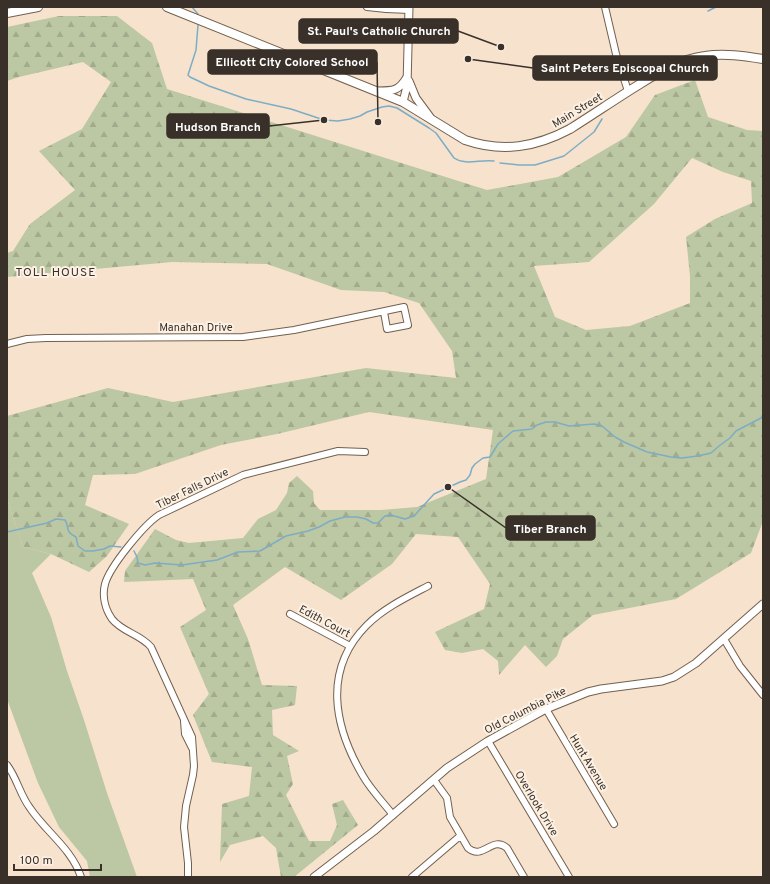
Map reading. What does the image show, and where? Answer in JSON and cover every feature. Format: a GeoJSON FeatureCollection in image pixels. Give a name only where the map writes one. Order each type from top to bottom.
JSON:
{"type":"FeatureCollection","features":[{"type":"Feature","properties":{"kind":"main road"},"geometry":{"type":"LineString","coordinates":[[7,13],[38,7]]}},
{"type":"Feature","properties":{"kind":"main road","name":"Main Street"},"geometry":{"type":"LineString","coordinates":[[167,7],[403,102],[465,140],[480,145],[498,147],[534,144],[557,136],[663,70],[689,59],[720,55],[735,55],[763,59]]}},
{"type":"Feature","properties":{"kind":"street"},"geometry":{"type":"LineString","coordinates":[[367,7],[386,9],[409,8],[406,94],[403,102]]}},
{"type":"Feature","properties":{"kind":"street"},"geometry":{"type":"LineString","coordinates":[[605,7],[616,54],[628,91]]}},
{"type":"Feature","properties":{"kind":"street"},"geometry":{"type":"LineString","coordinates":[[377,91],[396,90],[403,84],[407,77]]}},
{"type":"Feature","properties":{"kind":"street"},"geometry":{"type":"LineString","coordinates":[[407,77],[412,91],[424,111],[440,126]]}},
{"type":"Feature","properties":{"kind":"street","name":"Manahan Drive"},"geometry":{"type":"LineString","coordinates":[[7,344],[27,339],[46,338],[243,337],[294,330],[384,312],[404,308],[408,325],[387,329],[384,312]]}},
{"type":"Feature","properties":{"kind":"street","name":"Tiber Falls Drive"},"geometry":{"type":"LineString","coordinates":[[188,877],[184,827],[186,806],[193,775],[191,733],[184,721],[151,647],[142,638],[120,626],[108,612],[104,592],[111,571],[138,534],[153,519],[243,475],[338,451],[365,452]]}},
{"type":"Feature","properties":{"kind":"street"},"geometry":{"type":"LineString","coordinates":[[393,815],[363,776],[342,729],[337,702],[339,675],[350,646],[366,625],[377,616],[428,586]]}},
{"type":"Feature","properties":{"kind":"street","name":"Old Columbia Pike"},"geometry":{"type":"LineString","coordinates":[[314,877],[393,815],[459,759],[488,741],[546,709],[588,692],[662,681],[674,677],[696,663],[763,604]]}},
{"type":"Feature","properties":{"kind":"street","name":"Edith Court"},"geometry":{"type":"LineString","coordinates":[[290,614],[350,646]]}},
{"type":"Feature","properties":{"kind":"street"},"geometry":{"type":"LineString","coordinates":[[724,639],[740,666],[763,695]]}},
{"type":"Feature","properties":{"kind":"street","name":"Hunt Avenue"},"geometry":{"type":"LineString","coordinates":[[546,709],[614,824]]}},
{"type":"Feature","properties":{"kind":"street","name":"Overlook Drive"},"geometry":{"type":"LineString","coordinates":[[488,741],[569,877]]}},
{"type":"Feature","properties":{"kind":"street"},"geometry":{"type":"LineString","coordinates":[[7,765],[17,780],[22,796],[30,809],[71,856],[79,869],[81,877]]}},
{"type":"Feature","properties":{"kind":"street"},"geometry":{"type":"LineString","coordinates":[[434,780],[447,798],[450,817],[468,848],[475,852],[484,851],[493,845],[501,844],[507,848],[524,877]]}},
{"type":"Feature","properties":{"kind":"street"},"geometry":{"type":"LineString","coordinates":[[412,877],[460,836]]}},
{"type":"Feature","properties":{"kind":"green space"},"geometry":{"type":"Polygon","coordinates":[[[59,16],[117,16],[152,43],[167,89],[487,190],[558,177],[626,137],[655,95],[695,80],[708,117],[747,130],[763,131],[763,521],[751,553],[676,599],[593,615],[563,639],[557,656],[546,667],[525,645],[499,675],[498,661],[483,649],[462,653],[445,650],[435,632],[484,609],[490,584],[458,537],[416,534],[392,564],[341,600],[285,567],[233,605],[248,639],[262,685],[297,686],[295,705],[272,710],[273,735],[299,751],[287,756],[293,784],[286,795],[309,841],[330,841],[337,825],[332,804],[343,800],[358,825],[294,877],[281,877],[276,848],[263,836],[230,845],[220,862],[222,804],[249,796],[252,767],[212,762],[193,715],[209,694],[180,627],[206,610],[193,579],[124,582],[125,571],[155,529],[176,540],[189,543],[243,538],[258,519],[276,510],[287,493],[289,483],[297,476],[313,491],[314,503],[320,510],[381,510],[417,507],[486,479],[493,430],[369,412],[277,434],[221,445],[135,474],[93,475],[85,505],[129,524],[107,556],[89,572],[51,554],[23,547],[7,499],[7,416],[108,388],[173,402],[366,368],[456,378],[452,351],[419,303],[384,292],[341,290],[267,264],[172,262],[7,277],[7,253],[13,251],[30,224],[75,190],[39,151],[82,129],[111,82],[83,62],[7,81],[7,27],[59,16]],[[692,158],[654,204],[589,262],[534,266],[555,317],[586,330],[630,326],[690,303],[690,276],[686,237],[715,219],[752,203],[751,181],[723,172],[692,158]]]}},
{"type":"Feature","properties":{"kind":"green space"},"geometry":{"type":"Polygon","coordinates":[[[7,499],[23,547],[51,554],[32,573],[51,617],[107,793],[137,877],[90,877],[87,861],[59,827],[38,783],[7,699],[7,499]]]}},
{"type":"Feature","properties":{"kind":"waterway"},"geometry":{"type":"LineString","coordinates":[[192,7],[198,14]]}},
{"type":"Feature","properties":{"kind":"waterway"},"geometry":{"type":"LineString","coordinates":[[708,11],[716,7]]}},
{"type":"Feature","properties":{"kind":"waterway"},"geometry":{"type":"LineString","coordinates":[[198,25],[196,50],[188,75],[209,86],[246,99],[291,109],[324,120],[338,121],[350,119],[382,107],[389,106],[397,108],[436,133],[454,158],[463,162],[494,161]]}},
{"type":"Feature","properties":{"kind":"waterway"},"geometry":{"type":"LineString","coordinates":[[500,163],[535,165],[564,156],[594,132],[602,119]]}},
{"type":"Feature","properties":{"kind":"waterway"},"geometry":{"type":"LineString","coordinates":[[134,551],[138,563],[145,565],[155,563],[182,565],[217,560],[238,552],[260,551],[286,536],[308,531],[330,521],[345,517],[357,517],[366,519],[373,523],[378,523],[385,516],[391,515],[405,519],[414,516],[434,494],[466,480],[475,464],[483,458],[490,457],[498,444],[513,431],[532,429],[537,425],[546,422],[555,422],[569,426],[594,424],[602,426],[615,437],[647,452],[682,458],[711,453],[730,438],[736,431],[763,417]]}},
{"type":"Feature","properties":{"kind":"waterway"},"geometry":{"type":"LineString","coordinates":[[7,532],[47,523],[56,519],[65,520],[70,533],[76,537],[78,546],[85,551],[104,549],[110,546],[121,547]]}},
{"type":"Feature","properties":{"kind":"place","name":"St. Paul's Catholic Church"},"geometry":{"type":"Point","coordinates":[501,47]}},
{"type":"Feature","properties":{"kind":"place","name":"Saint Peters Episcopal Church"},"geometry":{"type":"Point","coordinates":[468,59]}},
{"type":"Feature","properties":{"kind":"place","name":"Hudson Branch"},"geometry":{"type":"Point","coordinates":[324,120]}},
{"type":"Feature","properties":{"kind":"place","name":"Ellicott City Colored School"},"geometry":{"type":"Point","coordinates":[378,122]}},
{"type":"Feature","properties":{"kind":"place","name":"Tiber Branch"},"geometry":{"type":"Point","coordinates":[448,487]}},
{"type":"Feature","properties":{"kind":"district","name":"TOLL HOUSE"},"geometry":{"type":"Point","coordinates":[56,272]}}]}
